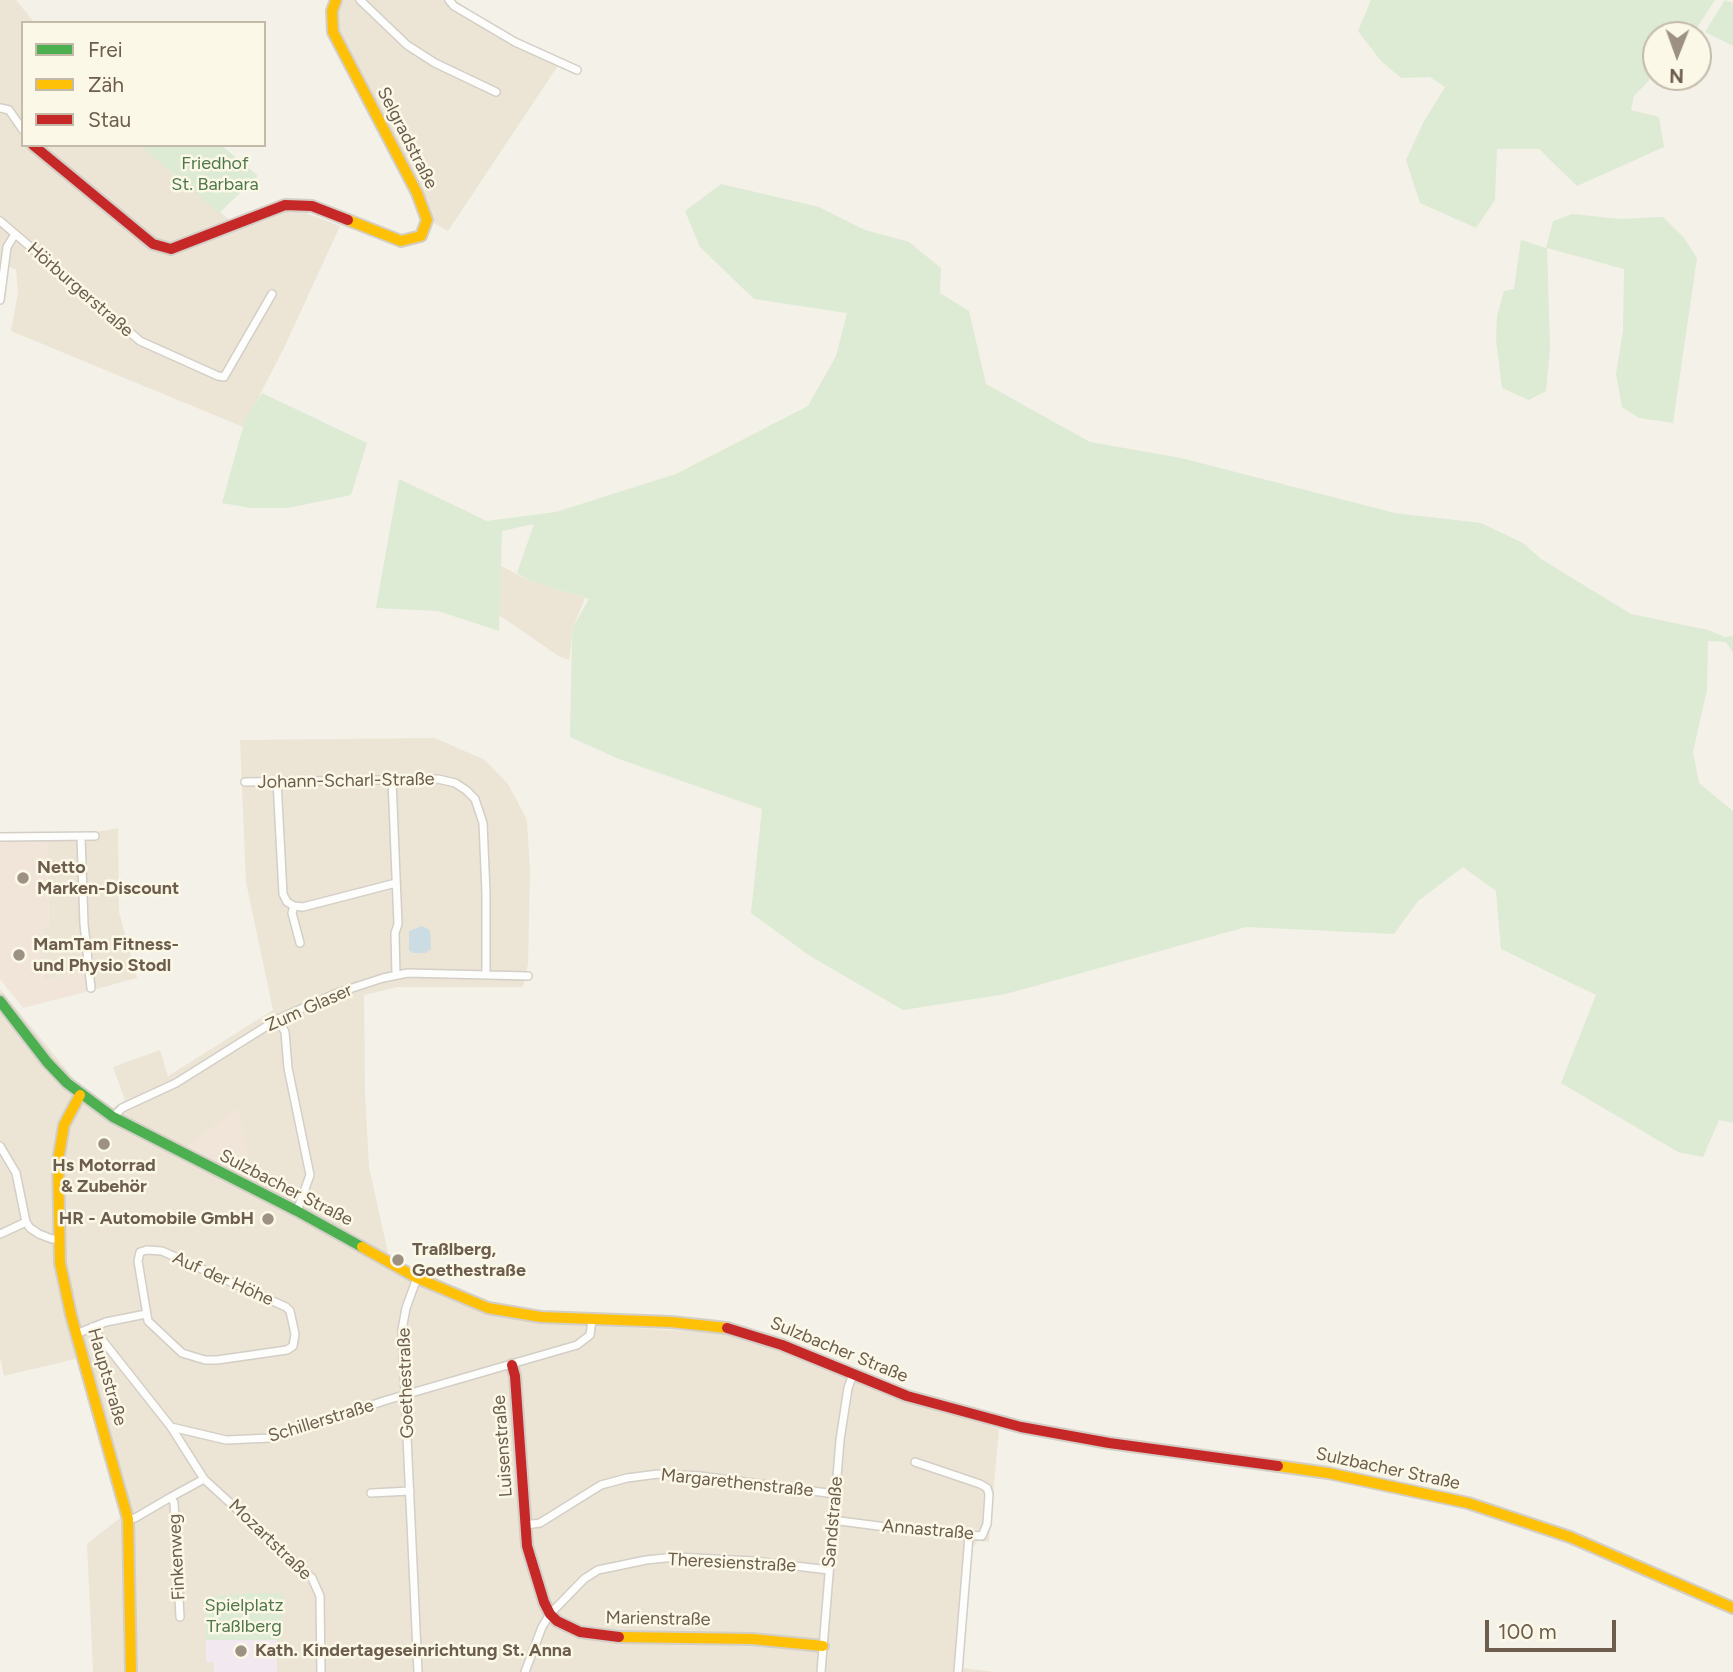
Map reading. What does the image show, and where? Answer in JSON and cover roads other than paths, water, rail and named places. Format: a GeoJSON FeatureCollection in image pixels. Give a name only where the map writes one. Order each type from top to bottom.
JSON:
{"type":"FeatureCollection","features":[{"type":"Feature","properties":{"kind":"main road","name":"Selgradstraße"},"geometry":{"type":"LineString","coordinates":[[35,147],[153,244],[171,249],[285,205],[312,206],[401,241],[421,236],[427,220],[417,193],[333,32],[332,11],[336,0]]}},
{"type":"Feature","properties":{"kind":"main road","name":"Sulzbacher Straße"},"geometry":{"type":"LineString","coordinates":[[0,1001],[47,1062],[80,1095],[113,1117],[297,1212],[417,1278],[455,1295],[499,1310],[541,1317],[671,1322],[732,1329],[782,1345],[940,1406],[1021,1427],[1097,1441],[1328,1473],[1468,1503],[1570,1537],[1733,1608]]}},
{"type":"Feature","properties":{"kind":"main road","name":"Hauptstraße"},"geometry":{"type":"LineString","coordinates":[[80,1095],[69,1111],[64,1125],[58,1161],[60,1263],[76,1334],[128,1520],[131,1672]]}},
{"type":"Feature","properties":{"kind":"main road","name":"Luisenstraße"},"geometry":{"type":"LineString","coordinates":[[512,1365],[526,1525]]}},
{"type":"Feature","properties":{"kind":"main road"},"geometry":{"type":"LineString","coordinates":[[526,1525],[531,1563],[550,1614]]}},
{"type":"Feature","properties":{"kind":"main road","name":"Marienstraße"},"geometry":{"type":"LineString","coordinates":[[550,1614],[557,1621],[580,1632],[606,1637],[739,1638],[823,1646]]}},
{"type":"Feature","properties":{"kind":"street"},"geometry":{"type":"LineString","coordinates":[[360,0],[407,45],[435,63],[496,92]]}},
{"type":"Feature","properties":{"kind":"street"},"geometry":{"type":"LineString","coordinates":[[449,0],[454,6],[515,42],[577,70]]}},
{"type":"Feature","properties":{"kind":"street"},"geometry":{"type":"LineString","coordinates":[[0,108],[9,110],[21,127]]}},
{"type":"Feature","properties":{"kind":"street","name":"Hörburgerstraße"},"geometry":{"type":"LineString","coordinates":[[0,221],[140,341],[224,377],[272,294]]}},
{"type":"Feature","properties":{"kind":"street","name":"Hörburgerstraße"},"geometry":{"type":"LineString","coordinates":[[0,300],[7,247],[15,234]]}},
{"type":"Feature","properties":{"kind":"street"},"geometry":{"type":"LineString","coordinates":[[391,780],[397,883],[396,975]]}},
{"type":"Feature","properties":{"kind":"street","name":"Johann-Scharl-Straße"},"geometry":{"type":"LineString","coordinates":[[245,782],[448,780],[466,790],[475,799],[483,822],[486,974]]}},
{"type":"Feature","properties":{"kind":"street"},"geometry":{"type":"LineString","coordinates":[[277,781],[283,894],[287,902],[303,907],[397,883]]}},
{"type":"Feature","properties":{"kind":"street"},"geometry":{"type":"LineString","coordinates":[[81,836],[84,924],[90,989]]}},
{"type":"Feature","properties":{"kind":"street"},"geometry":{"type":"LineString","coordinates":[[0,837],[94,836]]}},
{"type":"Feature","properties":{"kind":"street"},"geometry":{"type":"LineString","coordinates":[[294,906],[292,913],[300,943]]}},
{"type":"Feature","properties":{"kind":"street","name":"Zum Glaser"},"geometry":{"type":"LineString","coordinates":[[113,1117],[122,1108],[176,1083],[278,1019],[337,993],[396,975],[430,973],[528,976]]}},
{"type":"Feature","properties":{"kind":"street"},"geometry":{"type":"LineString","coordinates":[[278,1019],[285,1032],[288,1068],[310,1175],[297,1212]]}},
{"type":"Feature","properties":{"kind":"street"},"geometry":{"type":"LineString","coordinates":[[0,1146],[16,1172],[26,1223],[39,1234],[58,1239]]}},
{"type":"Feature","properties":{"kind":"street"},"geometry":{"type":"LineString","coordinates":[[0,1234],[26,1223]]}},
{"type":"Feature","properties":{"kind":"street","name":"Auf der Höhe"},"geometry":{"type":"LineString","coordinates":[[162,1251],[286,1307],[292,1316],[295,1342],[287,1350],[205,1360],[182,1353],[170,1344],[148,1321],[146,1314],[138,1256],[141,1252],[162,1251]]}},
{"type":"Feature","properties":{"kind":"street","name":"Goethestraße"},"geometry":{"type":"LineString","coordinates":[[417,1278],[402,1329],[418,1672]]}},
{"type":"Feature","properties":{"kind":"street"},"geometry":{"type":"LineString","coordinates":[[76,1334],[106,1322],[146,1314]]}},
{"type":"Feature","properties":{"kind":"street","name":"Schillerstraße"},"geometry":{"type":"LineString","coordinates":[[171,1427],[214,1438],[264,1439],[584,1341],[590,1335],[592,1320]]}},
{"type":"Feature","properties":{"kind":"street"},"geometry":{"type":"LineString","coordinates":[[92,1327],[171,1427]]}},
{"type":"Feature","properties":{"kind":"street","name":"Sandstraße"},"geometry":{"type":"LineString","coordinates":[[821,1672],[832,1520],[848,1388],[853,1374]]}},
{"type":"Feature","properties":{"kind":"street","name":"Mozartstraße"},"geometry":{"type":"LineString","coordinates":[[171,1427],[204,1479],[312,1578],[317,1586],[321,1609],[321,1672]]}},
{"type":"Feature","properties":{"kind":"street","name":"Annastraße"},"geometry":{"type":"LineString","coordinates":[[832,1520],[970,1536],[982,1535],[985,1531],[989,1494],[987,1488],[915,1462]]}},
{"type":"Feature","properties":{"kind":"street","name":"Margarethenstraße"},"geometry":{"type":"LineString","coordinates":[[526,1525],[540,1523],[601,1485],[644,1475],[689,1475],[835,1494]]}},
{"type":"Feature","properties":{"kind":"street","name":"Finkenweg"},"geometry":{"type":"LineString","coordinates":[[128,1520],[204,1479]]}},
{"type":"Feature","properties":{"kind":"street"},"geometry":{"type":"LineString","coordinates":[[372,1493],[410,1491]]}},
{"type":"Feature","properties":{"kind":"street","name":"Finkenweg"},"geometry":{"type":"LineString","coordinates":[[171,1497],[174,1503],[180,1617]]}},
{"type":"Feature","properties":{"kind":"street"},"geometry":{"type":"LineString","coordinates":[[958,1672],[970,1536]]}},
{"type":"Feature","properties":{"kind":"street","name":"Theresienstraße"},"geometry":{"type":"LineString","coordinates":[[525,1672],[542,1627],[550,1614],[584,1579],[598,1570],[676,1557],[829,1570]]}},
{"type":"Feature","properties":{"kind":"place","name":"Netto Marken-Discount"},"geometry":{"type":"Point","coordinates":[23,878]}},
{"type":"Feature","properties":{"kind":"place","name":"MamTam Fitness- und Physio Stodl"},"geometry":{"type":"Point","coordinates":[19,955]}},
{"type":"Feature","properties":{"kind":"place","name":"Hs Motorrad & Zubehör"},"geometry":{"type":"Point","coordinates":[104,1144]}},
{"type":"Feature","properties":{"kind":"place","name":"HR - Automobile GmbH"},"geometry":{"type":"Point","coordinates":[268,1219]}},
{"type":"Feature","properties":{"kind":"place","name":"Traßlberg, Goethestraße"},"geometry":{"type":"Point","coordinates":[398,1260]}},
{"type":"Feature","properties":{"kind":"place","name":"Kath. Kindertageseinrichtung St. Anna"},"geometry":{"type":"Point","coordinates":[241,1651]}},
{"type":"Feature","properties":{"kind":"park label","name":"Friedhof St. Barbara"},"geometry":{"type":"Point","coordinates":[215,174]}},
{"type":"Feature","properties":{"kind":"park label","name":"Spielplatz Traßlberg"},"geometry":{"type":"Point","coordinates":[244,1616]}}]}
